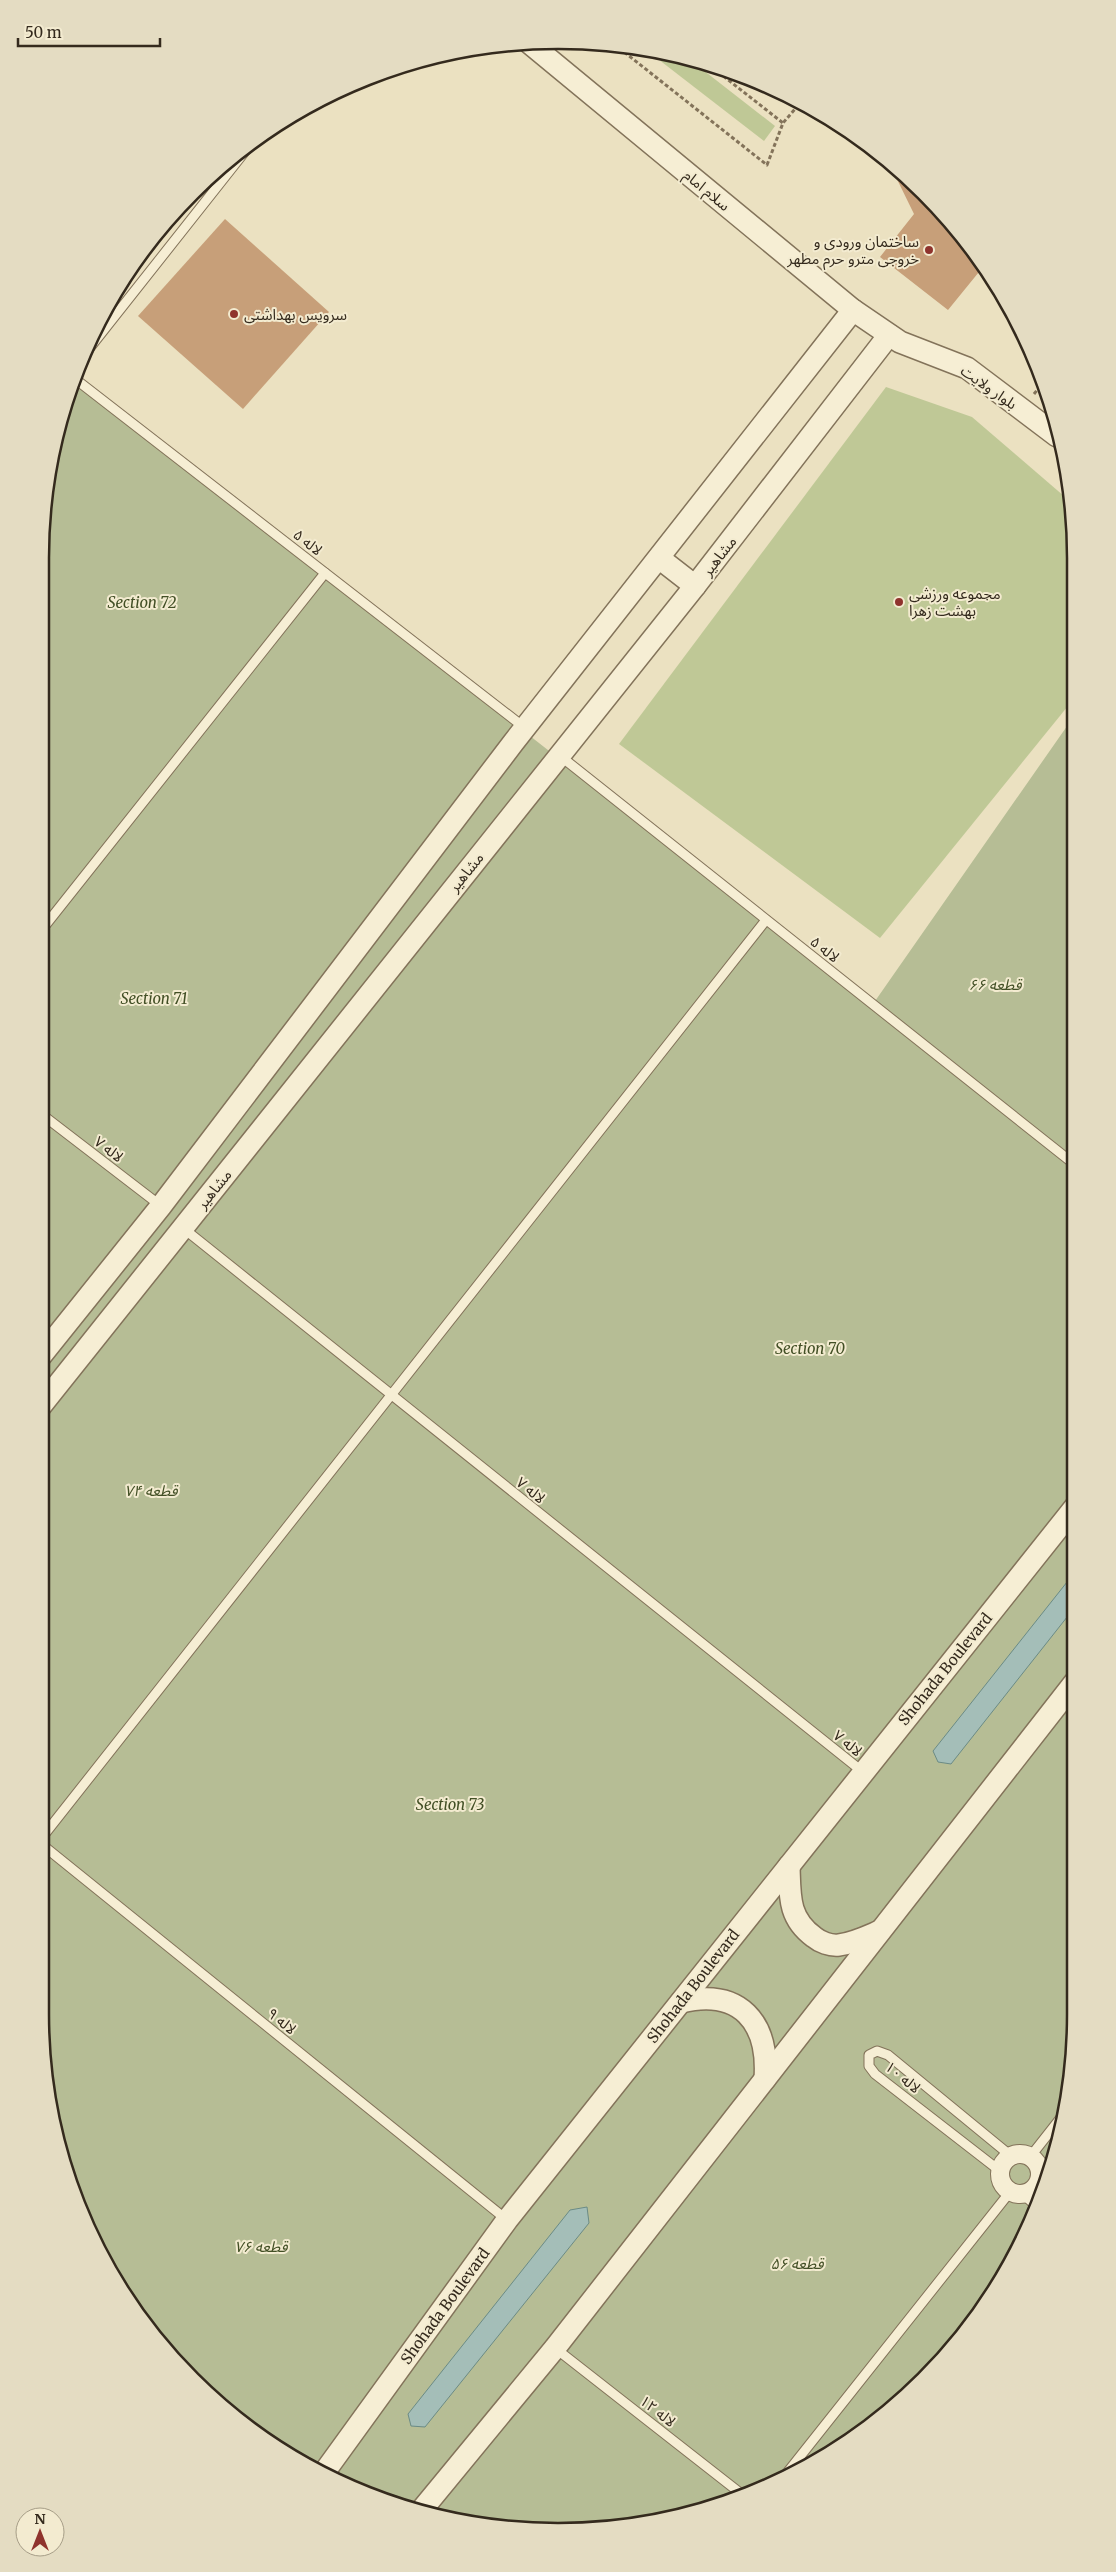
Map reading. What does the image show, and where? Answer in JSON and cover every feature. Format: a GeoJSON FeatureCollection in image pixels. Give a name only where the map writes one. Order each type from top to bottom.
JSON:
{"type":"FeatureCollection","features":[{"type":"Feature","properties":{"kind":"street","name":"سلام امام"},"geometry":{"type":"LineString","coordinates":[[537,50],[853,310],[890,335]]}},
{"type":"Feature","properties":{"kind":"street","name":"مشاهیر"},"geometry":{"type":"LineString","coordinates":[[49,1346],[161,1206],[525,728],[853,310]]}},
{"type":"Feature","properties":{"kind":"street","name":"مشاهیر"},"geometry":{"type":"LineString","coordinates":[[49,1396],[695,586],[890,335]]}},
{"type":"Feature","properties":{"kind":"street","name":"بلوار ولایت"},"geometry":{"type":"LineString","coordinates":[[890,335],[900,342],[967,368],[1051,432]]}},
{"type":"Feature","properties":{"kind":"street"},"geometry":{"type":"LineString","coordinates":[[659,558],[695,586]]}},
{"type":"Feature","properties":{"kind":"street","name":"Shohada Boulevard"},"geometry":{"type":"LineString","coordinates":[[327,2468],[507,2220],[1067,1516]]}},
{"type":"Feature","properties":{"kind":"street"},"geometry":{"type":"LineString","coordinates":[[425,2506],[555,2348],[1067,1692]]}},
{"type":"Feature","properties":{"kind":"street"},"geometry":{"type":"LineString","coordinates":[[788,1866],[792,1909],[800,1927],[820,1941],[836,1946],[854,1942],[881,1930]]}},
{"type":"Feature","properties":{"kind":"street"},"geometry":{"type":"LineString","coordinates":[[681,2002],[699,1998],[718,1998],[738,2005],[752,2018],[767,2056],[765,2079]]}},
{"type":"Feature","properties":{"kind":"street"},"geometry":{"type":"LineString","coordinates":[[1017,2154],[1030,2157],[1039,2166],[1040,2173],[1028,2191],[1002,2183],[1000,2171],[1004,2162],[1017,2154]]}},
{"type":"Feature","properties":{"kind":"lane"},"geometry":{"type":"LineString","coordinates":[[101,334],[234,165]]}},
{"type":"Feature","properties":{"kind":"lane","name":"لاله ۵"},"geometry":{"type":"LineString","coordinates":[[80,383],[525,728]]}},
{"type":"Feature","properties":{"kind":"lane"},"geometry":{"type":"LineString","coordinates":[[49,921],[326,573]]}},
{"type":"Feature","properties":{"kind":"lane","name":"لاله ۵"},"geometry":{"type":"LineString","coordinates":[[560,755],[1067,1158]]}},
{"type":"Feature","properties":{"kind":"lane"},"geometry":{"type":"LineString","coordinates":[[49,1831],[766,920]]}},
{"type":"Feature","properties":{"kind":"lane","name":"لاله ۷"},"geometry":{"type":"LineString","coordinates":[[49,1120],[161,1206]]}},
{"type":"Feature","properties":{"kind":"lane","name":"لاله ۷"},"geometry":{"type":"LineString","coordinates":[[182,1228],[863,1772]]}},
{"type":"Feature","properties":{"kind":"lane","name":"لاله ۹"},"geometry":{"type":"LineString","coordinates":[[49,1849],[507,2220]]}},
{"type":"Feature","properties":{"kind":"lane","name":"لاله ۱۰"},"geometry":{"type":"LineString","coordinates":[[1000,2171],[875,2074],[869,2066],[869,2055],[877,2052],[888,2055],[1011,2156]]}},
{"type":"Feature","properties":{"kind":"lane"},"geometry":{"type":"LineString","coordinates":[[1030,2157],[1054,2125]]}},
{"type":"Feature","properties":{"kind":"lane"},"geometry":{"type":"LineString","coordinates":[[794,2465],[1028,2191]]}},
{"type":"Feature","properties":{"kind":"lane","name":"لاله ۱۲"},"geometry":{"type":"LineString","coordinates":[[555,2348],[737,2490]]}},
{"type":"Feature","properties":{"kind":"path"},"geometry":{"type":"LineString","coordinates":[[626,53],[767,165],[783,123],[796,108]]}},
{"type":"Feature","properties":{"kind":"path"},"geometry":{"type":"LineString","coordinates":[[724,77],[783,123]]}},
{"type":"Feature","properties":{"kind":"green space"},"geometry":{"type":"Polygon","coordinates":[[[658,59],[703,70],[775,126],[764,141],[658,59]]]}},
{"type":"Feature","properties":{"kind":"green space"},"geometry":{"type":"Polygon","coordinates":[[[80,384],[873,1004],[1067,726],[1067,2014],[1063,2080],[1050,2146],[1040,2178],[1015,2239],[999,2269],[962,2324],[941,2350],[894,2397],[868,2418],[813,2455],[783,2471],[722,2496],[690,2506],[624,2519],[558,2523],[525,2522],[492,2519],[426,2506],[363,2484],[303,2455],[248,2418],[222,2397],[175,2350],[135,2297],[101,2239],[76,2178],[66,2146],[53,2080],[49,2014],[49,558],[53,492],[66,426],[80,384]]]}},
{"type":"Feature","properties":{"kind":"green space","name":"مجموعه ورزشی بهشت زهرا"},"geometry":{"type":"Polygon","coordinates":[[[886,387],[972,417],[1063,496],[1067,558],[1067,707],[880,938],[619,744],[886,387]]]}},
{"type":"Feature","properties":{"kind":"water"},"geometry":{"type":"Polygon","coordinates":[[[1067,1582],[1067,1617],[951,1764],[938,1762],[933,1751],[1067,1582]]]}},
{"type":"Feature","properties":{"kind":"water"},"geometry":{"type":"Polygon","coordinates":[[[587,2207],[589,2223],[425,2427],[411,2426],[408,2414],[570,2210],[587,2207]]]}},
{"type":"Feature","properties":{"kind":"building","name":"ساختمان ورودی و خروجی مترو حرم مطهر"},"geometry":{"type":"Polygon","coordinates":[[[896,177],[941,222],[979,272],[948,310],[880,257],[914,214],[896,177]]]}},
{"type":"Feature","properties":{"kind":"building","name":"سرویس بهداشتی"},"geometry":{"type":"Polygon","coordinates":[[[225,219],[329,312],[243,409],[138,316],[225,219]]]}},
{"type":"Feature","properties":{"kind":"place","name":"ساختمان ورودی و خروجی مترو حرم مطهر"},"geometry":{"type":"Point","coordinates":[929,250]}},
{"type":"Feature","properties":{"kind":"place","name":"سرویس بهداشتی"},"geometry":{"type":"Point","coordinates":[234,314]}},
{"type":"Feature","properties":{"kind":"place","name":"مجموعه ورزشی بهشت زهرا"},"geometry":{"type":"Point","coordinates":[899,602]}},
{"type":"Feature","properties":{"kind":"park label","name":"Section 72"},"geometry":{"type":"Point","coordinates":[142,602]}},
{"type":"Feature","properties":{"kind":"park label","name":"قطعه ۶۶"},"geometry":{"type":"Point","coordinates":[995,984]}},
{"type":"Feature","properties":{"kind":"park label","name":"Section 71"},"geometry":{"type":"Point","coordinates":[154,998]}},
{"type":"Feature","properties":{"kind":"park label","name":"Section 70"},"geometry":{"type":"Point","coordinates":[810,1348]}},
{"type":"Feature","properties":{"kind":"park label","name":"قطعه ۷۴"},"geometry":{"type":"Point","coordinates":[151,1490]}},
{"type":"Feature","properties":{"kind":"park label","name":"Section 73"},"geometry":{"type":"Point","coordinates":[450,1804]}},
{"type":"Feature","properties":{"kind":"park label","name":"قطعه ۷۶"},"geometry":{"type":"Point","coordinates":[261,2246]}},
{"type":"Feature","properties":{"kind":"park label","name":"قطعه ۵۶"},"geometry":{"type":"Point","coordinates":[797,2263]}}]}
